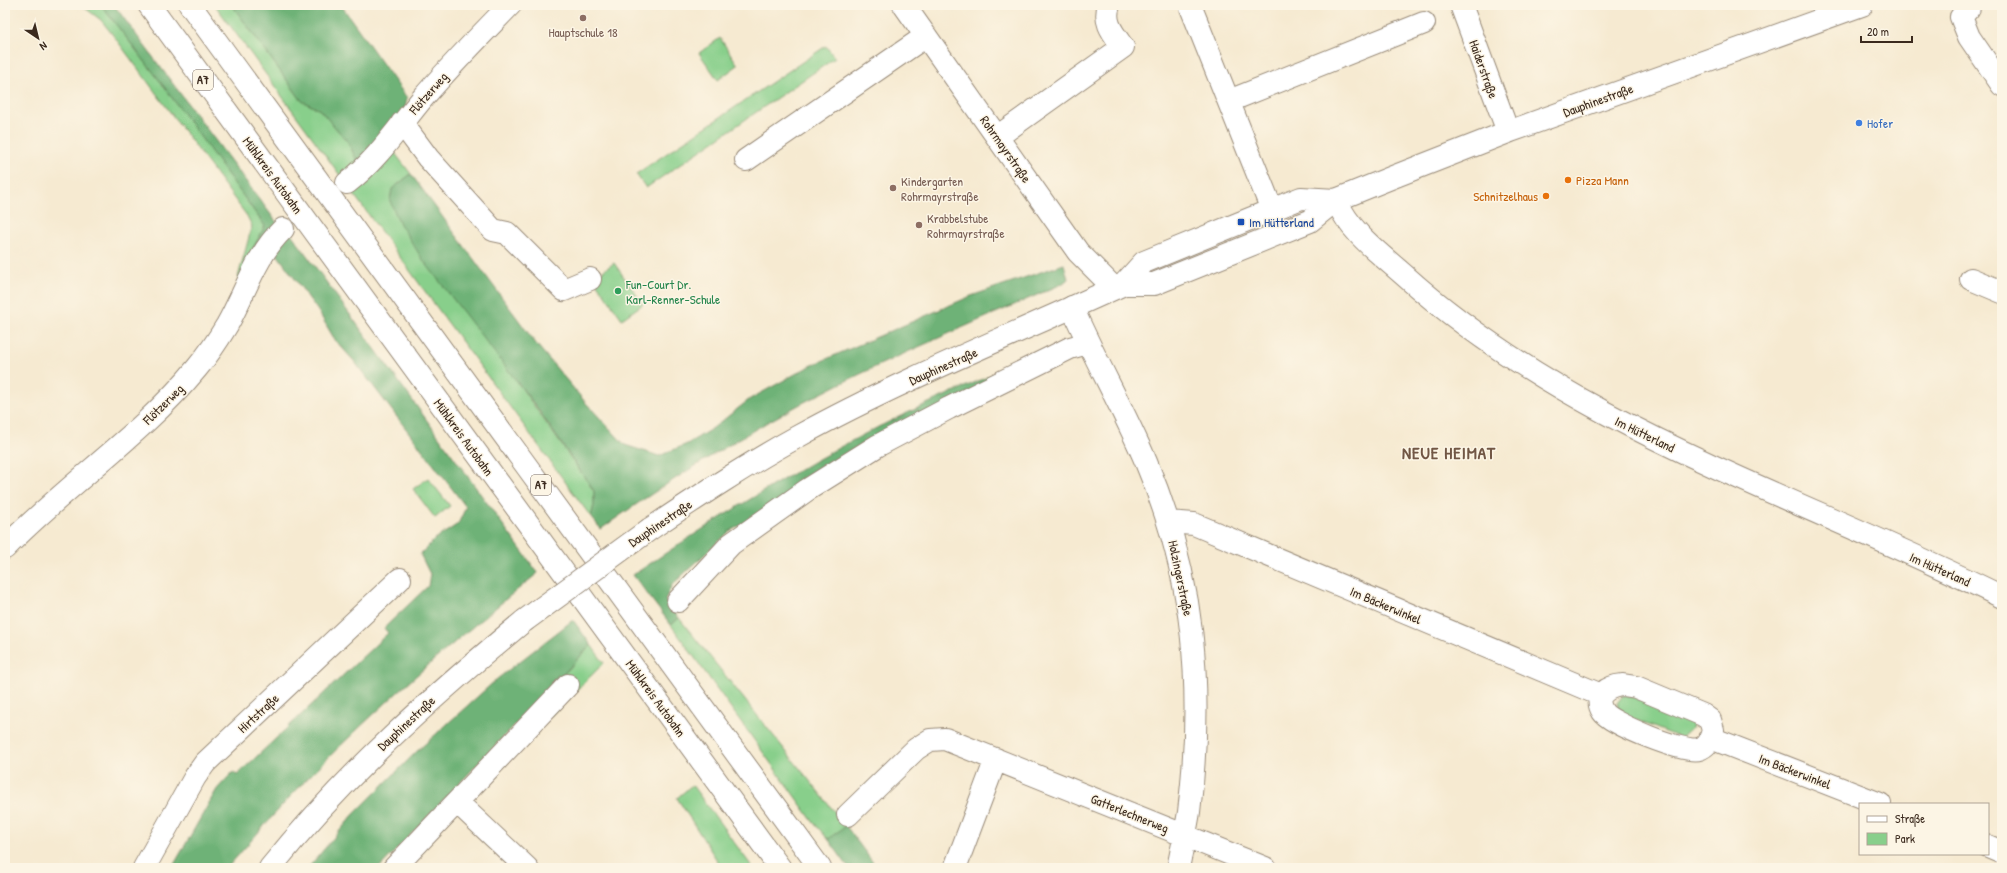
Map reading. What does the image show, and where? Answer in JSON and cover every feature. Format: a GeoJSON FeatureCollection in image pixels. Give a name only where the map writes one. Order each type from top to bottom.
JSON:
{"type":"FeatureCollection","features":[{"type":"Feature","properties":{"kind":"main road","name":"Mühlkreis Autobahn"},"geometry":{"type":"LineString","coordinates":[[149,5],[780,868]]}},
{"type":"Feature","properties":{"kind":"main road","name":"A7"},"geometry":{"type":"LineString","coordinates":[[190,5],[820,868]]}},
{"type":"Feature","properties":{"kind":"main road","name":"Flötzerweg"},"geometry":{"type":"LineString","coordinates":[[347,183],[362,172],[435,84],[510,5]]}},
{"type":"Feature","properties":{"kind":"main road","name":"Rohrmayrstraße"},"geometry":{"type":"LineString","coordinates":[[904,5],[1078,252],[1119,286]]}},
{"type":"Feature","properties":{"kind":"main road"},"geometry":{"type":"LineString","coordinates":[[997,137],[1122,47],[1107,21],[1107,12],[1110,5]]}},
{"type":"Feature","properties":{"kind":"main road","name":"Haiderstraße"},"geometry":{"type":"LineString","coordinates":[[1461,5],[1508,132]]}},
{"type":"Feature","properties":{"kind":"main road","name":"Dauphinestraße"},"geometry":{"type":"LineString","coordinates":[[1119,286],[1154,284],[1310,221],[1336,200],[1508,132],[1862,5]]}},
{"type":"Feature","properties":{"kind":"main road"},"geometry":{"type":"LineString","coordinates":[[1195,7],[1229,102],[1272,210]]}},
{"type":"Feature","properties":{"kind":"main road"},"geometry":{"type":"LineString","coordinates":[[1969,8],[1961,17],[1969,37],[2002,85]]}},
{"type":"Feature","properties":{"kind":"main road"},"geometry":{"type":"LineString","coordinates":[[1229,102],[1424,23]]}},
{"type":"Feature","properties":{"kind":"main road"},"geometry":{"type":"LineString","coordinates":[[746,160],[926,36]]}},
{"type":"Feature","properties":{"kind":"main road"},"geometry":{"type":"LineString","coordinates":[[402,123],[428,158],[492,230],[507,233],[564,290],[590,279]]}},
{"type":"Feature","properties":{"kind":"main road","name":"Dauphinestraße"},"geometry":{"type":"LineString","coordinates":[[270,868],[298,834],[339,789],[392,735],[456,677],[524,621],[650,529],[718,484],[797,437],[889,390],[1119,286],[1144,262],[1301,198],[1336,200]]}},
{"type":"Feature","properties":{"kind":"main road","name":"Im Hütterland"},"geometry":{"type":"LineString","coordinates":[[1336,200],[1346,220],[1355,231],[1417,287],[1487,340],[1569,393],[1634,429],[2002,597]]}},
{"type":"Feature","properties":{"kind":"main road","name":"Flötzerweg"},"geometry":{"type":"LineString","coordinates":[[5,548],[52,502],[137,430],[186,381],[208,356],[226,326],[260,257],[273,239],[284,229]]}},
{"type":"Feature","properties":{"kind":"main road"},"geometry":{"type":"LineString","coordinates":[[1971,279],[2002,292]]}},
{"type":"Feature","properties":{"kind":"main road","name":"Holzingerstraße"},"geometry":{"type":"LineString","coordinates":[[1072,307],[1088,343],[1140,447],[1168,522],[1187,596],[1194,638],[1196,676],[1194,760],[1178,868]]}},
{"type":"Feature","properties":{"kind":"main road"},"geometry":{"type":"LineString","coordinates":[[678,601],[731,544],[813,486],[877,446],[949,408],[1070,348],[1088,343]]}},
{"type":"Feature","properties":{"kind":"main road","name":"Im Bäckerwinkel"},"geometry":{"type":"LineString","coordinates":[[1168,522],[1194,524],[1601,695]]}},
{"type":"Feature","properties":{"kind":"main road","name":"Hirtstraße"},"geometry":{"type":"LineString","coordinates":[[144,868],[195,777],[205,763],[400,579]]}},
{"type":"Feature","properties":{"kind":"main road"},"geometry":{"type":"LineString","coordinates":[[394,868],[568,685]]}},
{"type":"Feature","properties":{"kind":"main road"},"geometry":{"type":"LineString","coordinates":[[1623,685],[1636,687],[1703,715],[1712,724],[1713,730],[1711,738],[1707,745],[1698,750],[1686,750],[1620,725],[1604,712],[1600,703],[1601,695],[1611,686],[1623,685]]}},
{"type":"Feature","properties":{"kind":"main road","name":"Im Bäckerwinkel"},"geometry":{"type":"LineString","coordinates":[[1711,738],[1877,803]]}},
{"type":"Feature","properties":{"kind":"main road","name":"Gatterlechnerweg"},"geometry":{"type":"LineString","coordinates":[[848,815],[916,749],[930,740],[945,739],[1265,868]]}},
{"type":"Feature","properties":{"kind":"main road"},"geometry":{"type":"LineString","coordinates":[[955,868],[996,759]]}},
{"type":"Feature","properties":{"kind":"main road"},"geometry":{"type":"LineString","coordinates":[[457,802],[527,868]]}},
{"type":"Feature","properties":{"kind":"main road"},"geometry":{"type":"LineString","coordinates":[[1989,846],[2002,852]]}},
{"type":"Feature","properties":{"kind":"green space"},"geometry":{"type":"Polygon","coordinates":[[[81,5],[101,5],[157,77],[265,226],[250,254],[251,263],[240,284],[238,277],[252,226],[247,216],[116,39],[101,20],[81,5]]]}},
{"type":"Feature","properties":{"kind":"green space"},"geometry":{"type":"Polygon","coordinates":[[[101,5],[114,5],[278,224],[251,263],[250,254],[265,226],[157,77],[101,5]]]}},
{"type":"Feature","properties":{"kind":"green space"},"geometry":{"type":"Polygon","coordinates":[[[215,5],[232,5],[302,101],[320,110],[348,142],[360,167],[342,178],[215,5]]]}},
{"type":"Feature","properties":{"kind":"green space"},"geometry":{"type":"Polygon","coordinates":[[[232,5],[341,5],[407,98],[404,113],[360,167],[348,142],[320,110],[302,101],[232,5]]]}},
{"type":"Feature","properties":{"kind":"green space"},"geometry":{"type":"Polygon","coordinates":[[[720,38],[738,65],[718,80],[699,53],[720,38]]]}},
{"type":"Feature","properties":{"kind":"green space"},"geometry":{"type":"Polygon","coordinates":[[[826,46],[835,58],[646,188],[636,174],[826,46]]]}},
{"type":"Feature","properties":{"kind":"green space"},"geometry":{"type":"Polygon","coordinates":[[[391,148],[411,174],[392,189],[390,201],[594,491],[594,505],[591,517],[349,188],[391,148]]]}},
{"type":"Feature","properties":{"kind":"green space"},"geometry":{"type":"Polygon","coordinates":[[[411,174],[537,345],[586,403],[625,445],[659,456],[687,444],[713,428],[750,399],[808,367],[971,296],[1064,264],[1068,279],[1062,284],[912,350],[802,403],[703,461],[601,529],[591,517],[594,505],[594,491],[535,405],[423,260],[400,224],[390,201],[392,189],[411,174]]]}},
{"type":"Feature","properties":{"kind":"green space"},"geometry":{"type":"Polygon","coordinates":[[[290,232],[538,573],[479,621],[365,722],[299,787],[227,868],[172,868],[217,789],[233,772],[237,775],[388,633],[384,628],[428,586],[430,574],[420,554],[435,539],[458,524],[466,507],[354,361],[335,340],[318,311],[274,250],[290,232]]]}},
{"type":"Feature","properties":{"kind":"green space","name":"Fun-Court Dr. Karl-Renner-Schule"},"geometry":{"type":"Polygon","coordinates":[[[614,263],[643,304],[622,319],[593,278],[614,263]]]}},
{"type":"Feature","properties":{"kind":"green space"},"geometry":{"type":"Polygon","coordinates":[[[1070,342],[730,531],[672,585],[665,600],[679,618],[671,625],[633,575],[736,508],[789,476],[870,431],[926,404],[1070,342]]]}},
{"type":"Feature","properties":{"kind":"green space"},"geometry":{"type":"Polygon","coordinates":[[[428,478],[450,506],[435,518],[413,489],[428,478]]]}},
{"type":"Feature","properties":{"kind":"green space"},"geometry":{"type":"Polygon","coordinates":[[[679,618],[846,826],[828,839],[814,823],[671,625],[679,618]]]}},
{"type":"Feature","properties":{"kind":"green space"},"geometry":{"type":"Polygon","coordinates":[[[573,620],[591,645],[379,868],[308,868],[354,814],[415,753],[497,679],[573,620]]]}},
{"type":"Feature","properties":{"kind":"green space"},"geometry":{"type":"Polygon","coordinates":[[[591,645],[604,663],[550,716],[538,702],[591,645]]]}},
{"type":"Feature","properties":{"kind":"green space"},"geometry":{"type":"Polygon","coordinates":[[[1624,694],[1690,716],[1692,722],[1691,729],[1681,738],[1618,713],[1617,703],[1624,694]]]}},
{"type":"Feature","properties":{"kind":"green space"},"geometry":{"type":"Polygon","coordinates":[[[692,785],[753,868],[722,868],[677,798],[692,785]]]}},
{"type":"Feature","properties":{"kind":"green space"},"geometry":{"type":"Polygon","coordinates":[[[846,826],[877,868],[849,868],[828,839],[846,826]]]}},
{"type":"Feature","properties":{"kind":"place","name":"Hauptschule 18"},"geometry":{"type":"Point","coordinates":[583,18]}},
{"type":"Feature","properties":{"kind":"place","name":"Hofer"},"geometry":{"type":"Point","coordinates":[1859,123]}},
{"type":"Feature","properties":{"kind":"place","name":"Pizza Mann"},"geometry":{"type":"Point","coordinates":[1568,180]}},
{"type":"Feature","properties":{"kind":"place","name":"Kindergarten Rohrmayrstraße"},"geometry":{"type":"Point","coordinates":[893,188]}},
{"type":"Feature","properties":{"kind":"place","name":"Schnitzelhaus"},"geometry":{"type":"Point","coordinates":[1546,196]}},
{"type":"Feature","properties":{"kind":"place","name":"Im Hütterland"},"geometry":{"type":"Point","coordinates":[1241,222]}},
{"type":"Feature","properties":{"kind":"place","name":"Krabbelstube Rohrmayrstraße"},"geometry":{"type":"Point","coordinates":[919,225]}},
{"type":"Feature","properties":{"kind":"place","name":"Fun-Court Dr. Karl-Renner-Schule"},"geometry":{"type":"Point","coordinates":[618,291]}},
{"type":"Feature","properties":{"kind":"district","name":"NEUE HEIMAT"},"geometry":{"type":"Point","coordinates":[1449,453]}}]}
